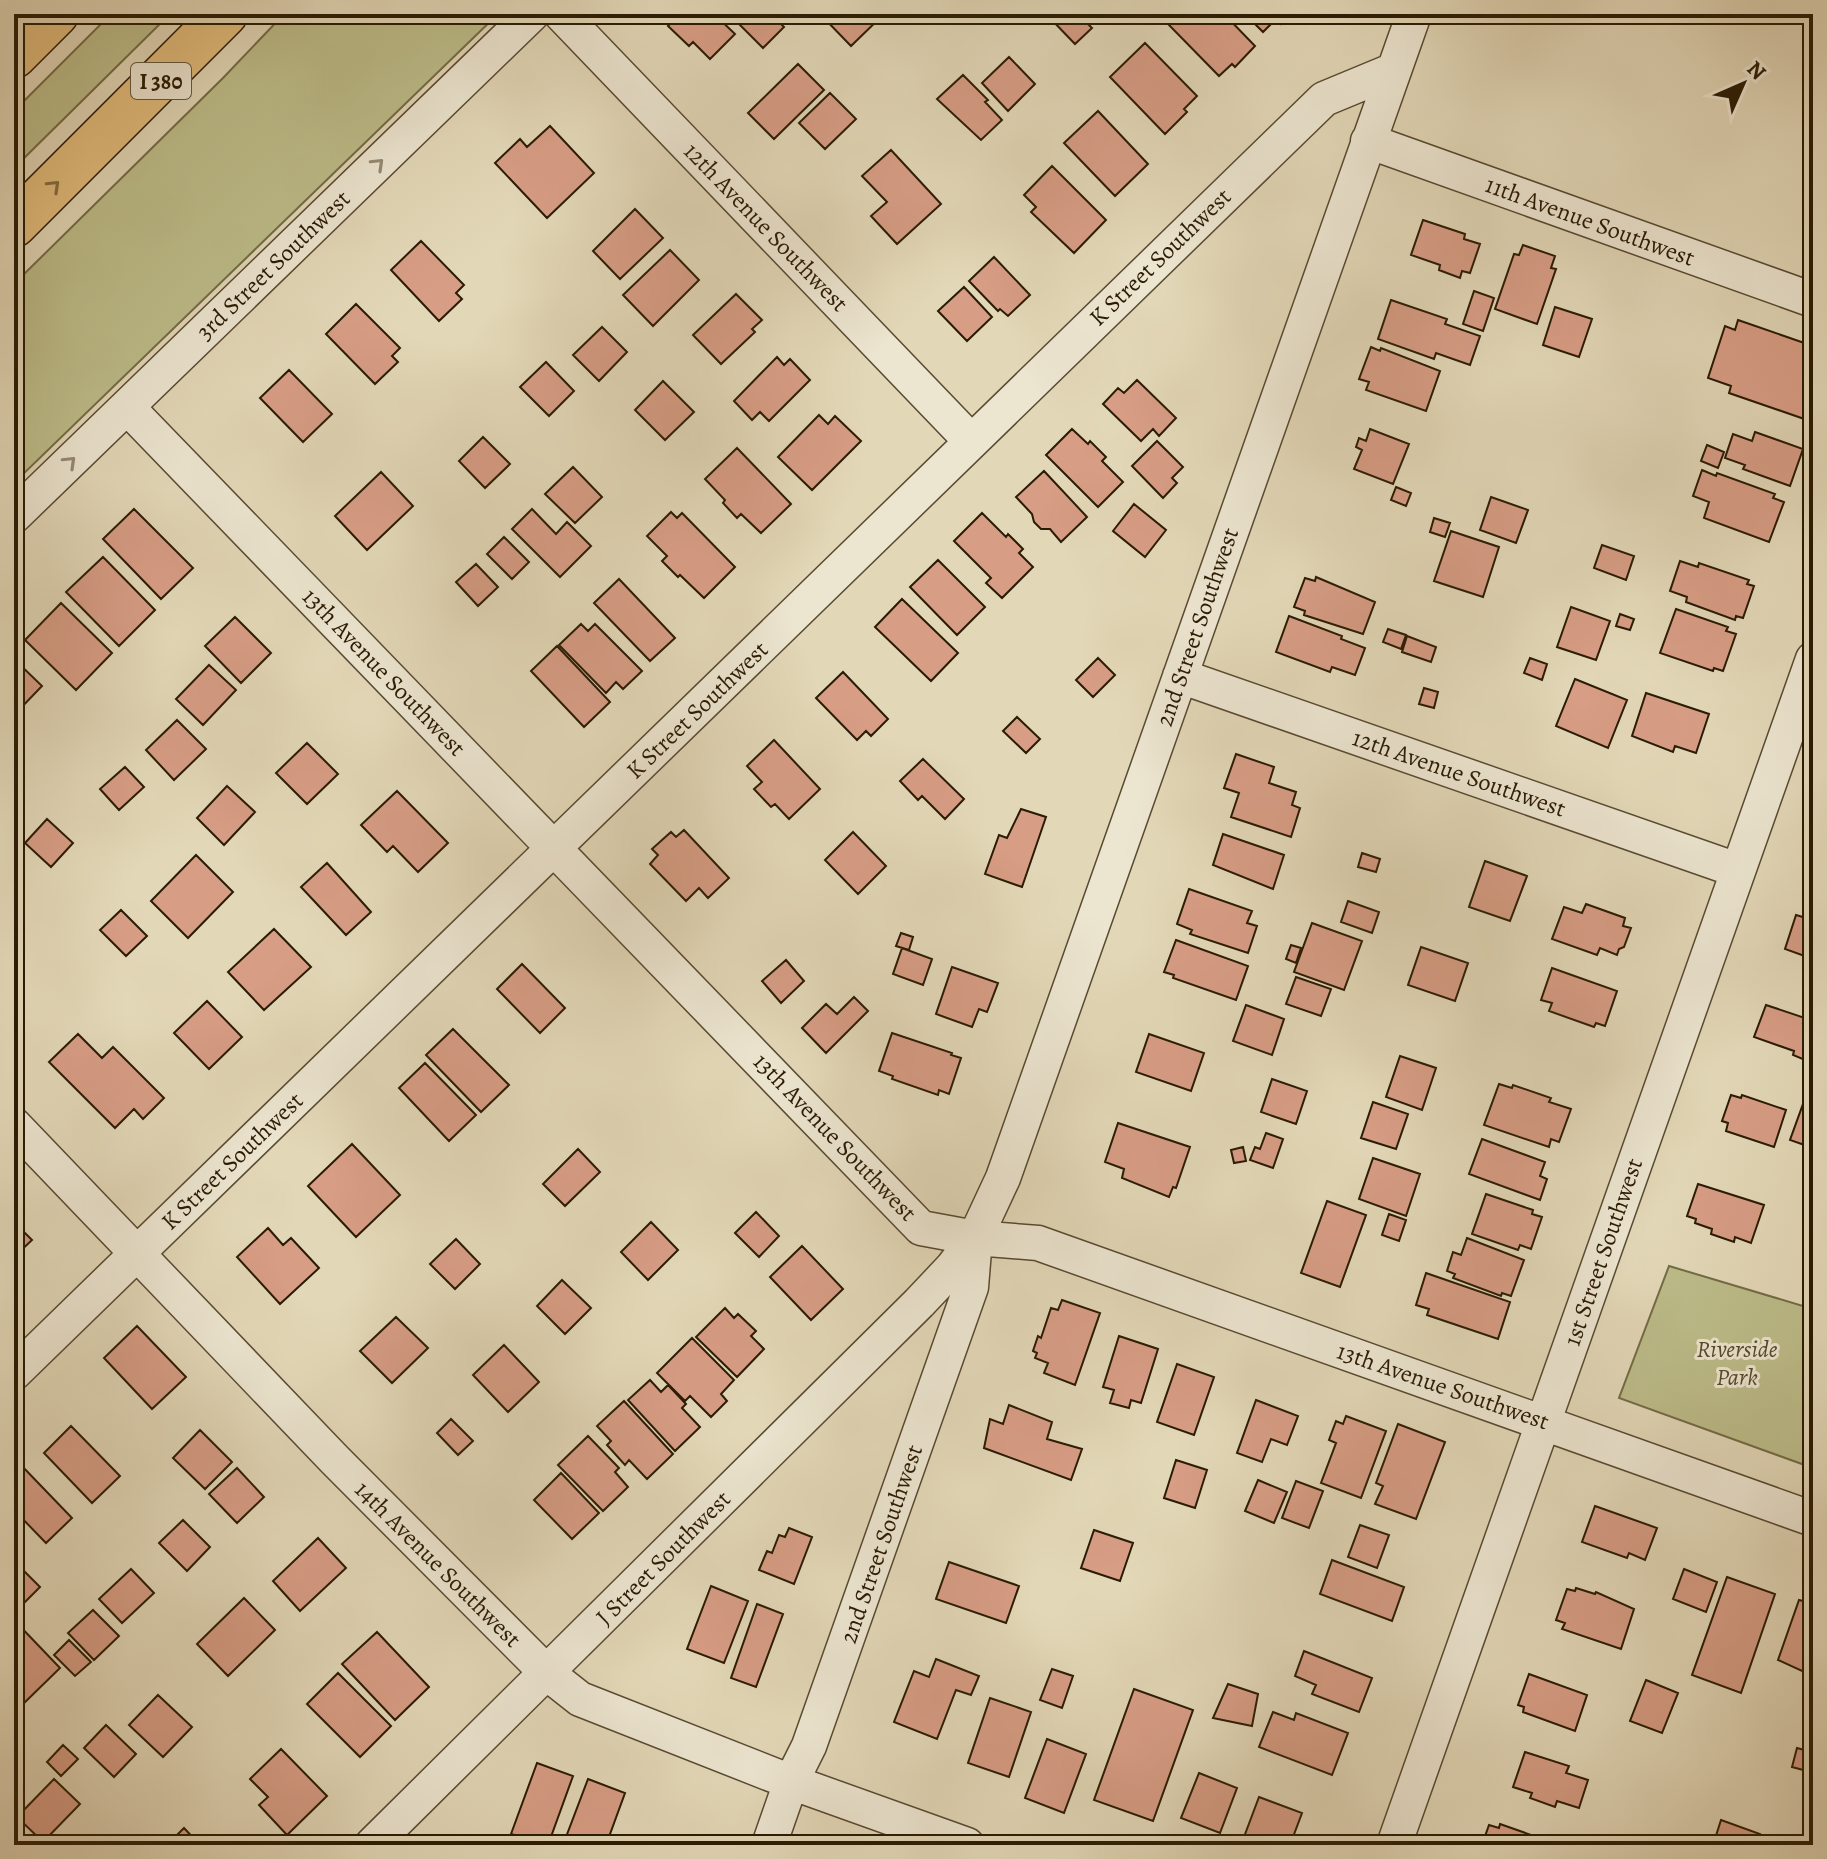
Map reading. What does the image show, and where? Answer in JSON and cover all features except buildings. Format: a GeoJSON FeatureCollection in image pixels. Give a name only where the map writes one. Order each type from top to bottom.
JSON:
{"type":"FeatureCollection","features":[{"type":"Feature","properties":{"kind":"highway"},"geometry":{"type":"LineString","coordinates":[[14,56],[56,14]]}},
{"type":"Feature","properties":{"kind":"highway","name":"I 380"},"geometry":{"type":"LineString","coordinates":[[14,225],[225,14]]}},
{"type":"Feature","properties":{"kind":"street","name":"3rd Street Southwest"},"geometry":{"type":"LineString","coordinates":[[14,516],[532,14]]}},
{"type":"Feature","properties":{"kind":"street","name":"12th Avenue Southwest"},"geometry":{"type":"LineString","coordinates":[[561,14],[971,441]]}},
{"type":"Feature","properties":{"kind":"street","name":"2nd Street Southwest"},"geometry":{"type":"LineString","coordinates":[[952,1268],[975,1238],[1003,1178],[1414,14]]}},
{"type":"Feature","properties":{"kind":"street","name":"K Street Southwest"},"geometry":{"type":"LineString","coordinates":[[14,1373],[1324,99],[1394,70]]}},
{"type":"Feature","properties":{"kind":"street","name":"11th Avenue Southwest"},"geometry":{"type":"LineString","coordinates":[[1368,141],[1813,300]]}},
{"type":"Feature","properties":{"kind":"street","name":"13th Avenue Southwest"},"geometry":{"type":"LineString","coordinates":[[127,407],[921,1228],[975,1238],[1038,1243],[1813,1519]]}},
{"type":"Feature","properties":{"kind":"street","name":"1st Street Southwest"},"geometry":{"type":"LineString","coordinates":[[1394,1845],[1813,659]]}},
{"type":"Feature","properties":{"kind":"street","name":"12th Avenue Southwest"},"geometry":{"type":"LineString","coordinates":[[1180,676],[1737,870]]}},
{"type":"Feature","properties":{"kind":"street","name":"14th Avenue Southwest"},"geometry":{"type":"LineString","coordinates":[[14,1125],[334,1459],[547,1673],[580,1699],[791,1782],[967,1845]]}},
{"type":"Feature","properties":{"kind":"street","name":"2nd Street Southwest"},"geometry":{"type":"LineString","coordinates":[[769,1845],[791,1782],[809,1746],[971,1287],[975,1238]]}},
{"type":"Feature","properties":{"kind":"street","name":"J Street Southwest"},"geometry":{"type":"LineString","coordinates":[[372,1845],[952,1268]]}},
{"type":"Feature","properties":{"kind":"green space"},"geometry":{"type":"Polygon","coordinates":[[[111,14],[170,14],[14,168],[14,111],[111,14]]]}},
{"type":"Feature","properties":{"kind":"green space"},"geometry":{"type":"Polygon","coordinates":[[[284,14],[498,14],[14,483],[14,284],[284,14]]]}},
{"type":"Feature","properties":{"kind":"green space","name":"Riverside Park"},"geometry":{"type":"Polygon","coordinates":[[[1669,1266],[1813,1309],[1813,1468],[1619,1398],[1669,1266]]]}}]}
